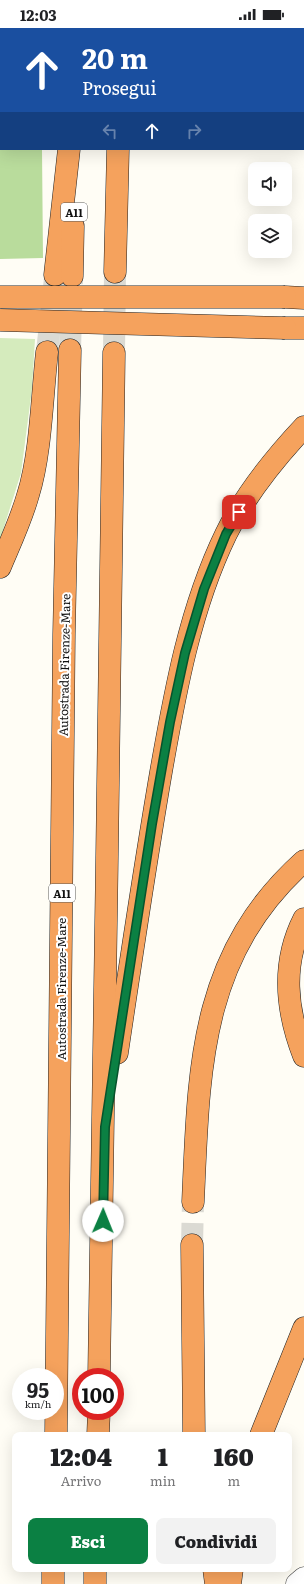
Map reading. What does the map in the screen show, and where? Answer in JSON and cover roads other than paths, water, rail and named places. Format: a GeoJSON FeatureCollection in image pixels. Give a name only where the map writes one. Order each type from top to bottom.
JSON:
{"type":"FeatureCollection","features":[{"type":"Feature","properties":{"kind":"highway","name":"A11"},"geometry":{"type":"LineString","coordinates":[[69,150],[64,275],[74,150]]}},
{"type":"Feature","properties":{"kind":"highway"},"geometry":{"type":"LineString","coordinates":[[115,272],[118,150]]}},
{"type":"Feature","properties":{"kind":"highway"},"geometry":{"type":"LineString","coordinates":[[0,297],[295,297]]}},
{"type":"Feature","properties":{"kind":"highway"},"geometry":{"type":"LineString","coordinates":[[0,320],[295,328]]}},
{"type":"Feature","properties":{"kind":"highway","name":"Autostrada Firenze-Mare"},"geometry":{"type":"LineString","coordinates":[[56,1432],[64,634],[70,350]]}},
{"type":"Feature","properties":{"kind":"highway"},"geometry":{"type":"LineString","coordinates":[[0,567],[14,535],[28,494],[36,455],[47,352]]}},
{"type":"Feature","properties":{"kind":"highway"},"geometry":{"type":"LineString","coordinates":[[99,1368],[105,1127],[109,596],[114,353]]}},
{"type":"Feature","properties":{"kind":"highway"},"geometry":{"type":"LineString","coordinates":[[105,1127],[152,824],[170,722],[185,653],[204,589],[226,534],[253,489],[281,451],[304,427]]}},
{"type":"Feature","properties":{"kind":"highway"},"geometry":{"type":"LineString","coordinates":[[193,1202],[197,1104],[208,1023],[230,960],[249,926],[267,900],[304,861]]}},
{"type":"Feature","properties":{"kind":"highway"},"geometry":{"type":"LineString","coordinates":[[304,919],[292,949],[288,998],[297,1038],[304,1056]]}},
{"type":"Feature","properties":{"kind":"highway"},"geometry":{"type":"LineString","coordinates":[[192,1245],[194,1432]]}},
{"type":"Feature","properties":{"kind":"highway"},"geometry":{"type":"LineString","coordinates":[[262,1432],[304,1328]]}},
{"type":"Feature","properties":{"kind":"highway"},"geometry":{"type":"LineString","coordinates":[[98,1420],[98,1432]]}},
{"type":"Feature","properties":{"kind":"highway"},"geometry":{"type":"LineString","coordinates":[[53,1572],[53,1584]]}},
{"type":"Feature","properties":{"kind":"highway"},"geometry":{"type":"LineString","coordinates":[[95,1572],[95,1584]]}},
{"type":"Feature","properties":{"kind":"highway"},"geometry":{"type":"LineString","coordinates":[[214,1572],[216,1584]]}},
{"type":"Feature","properties":{"kind":"highway"},"geometry":{"type":"LineString","coordinates":[[230,1584],[232,1572]]}},
{"type":"Feature","properties":{"kind":"lane"},"geometry":{"type":"LineString","coordinates":[[297,1584],[304,1578]]}},
{"type":"Feature","properties":{"kind":"tunnel"},"geometry":{"type":"LineString","coordinates":[[114,353],[115,272]]}},
{"type":"Feature","properties":{"kind":"tunnel"},"geometry":{"type":"LineString","coordinates":[[47,352],[55,278]]}},
{"type":"Feature","properties":{"kind":"tunnel"},"geometry":{"type":"LineString","coordinates":[[70,350],[72,279]]}},
{"type":"Feature","properties":{"kind":"tunnel"},"geometry":{"type":"LineString","coordinates":[[192,1245],[193,1202]]}}]}
